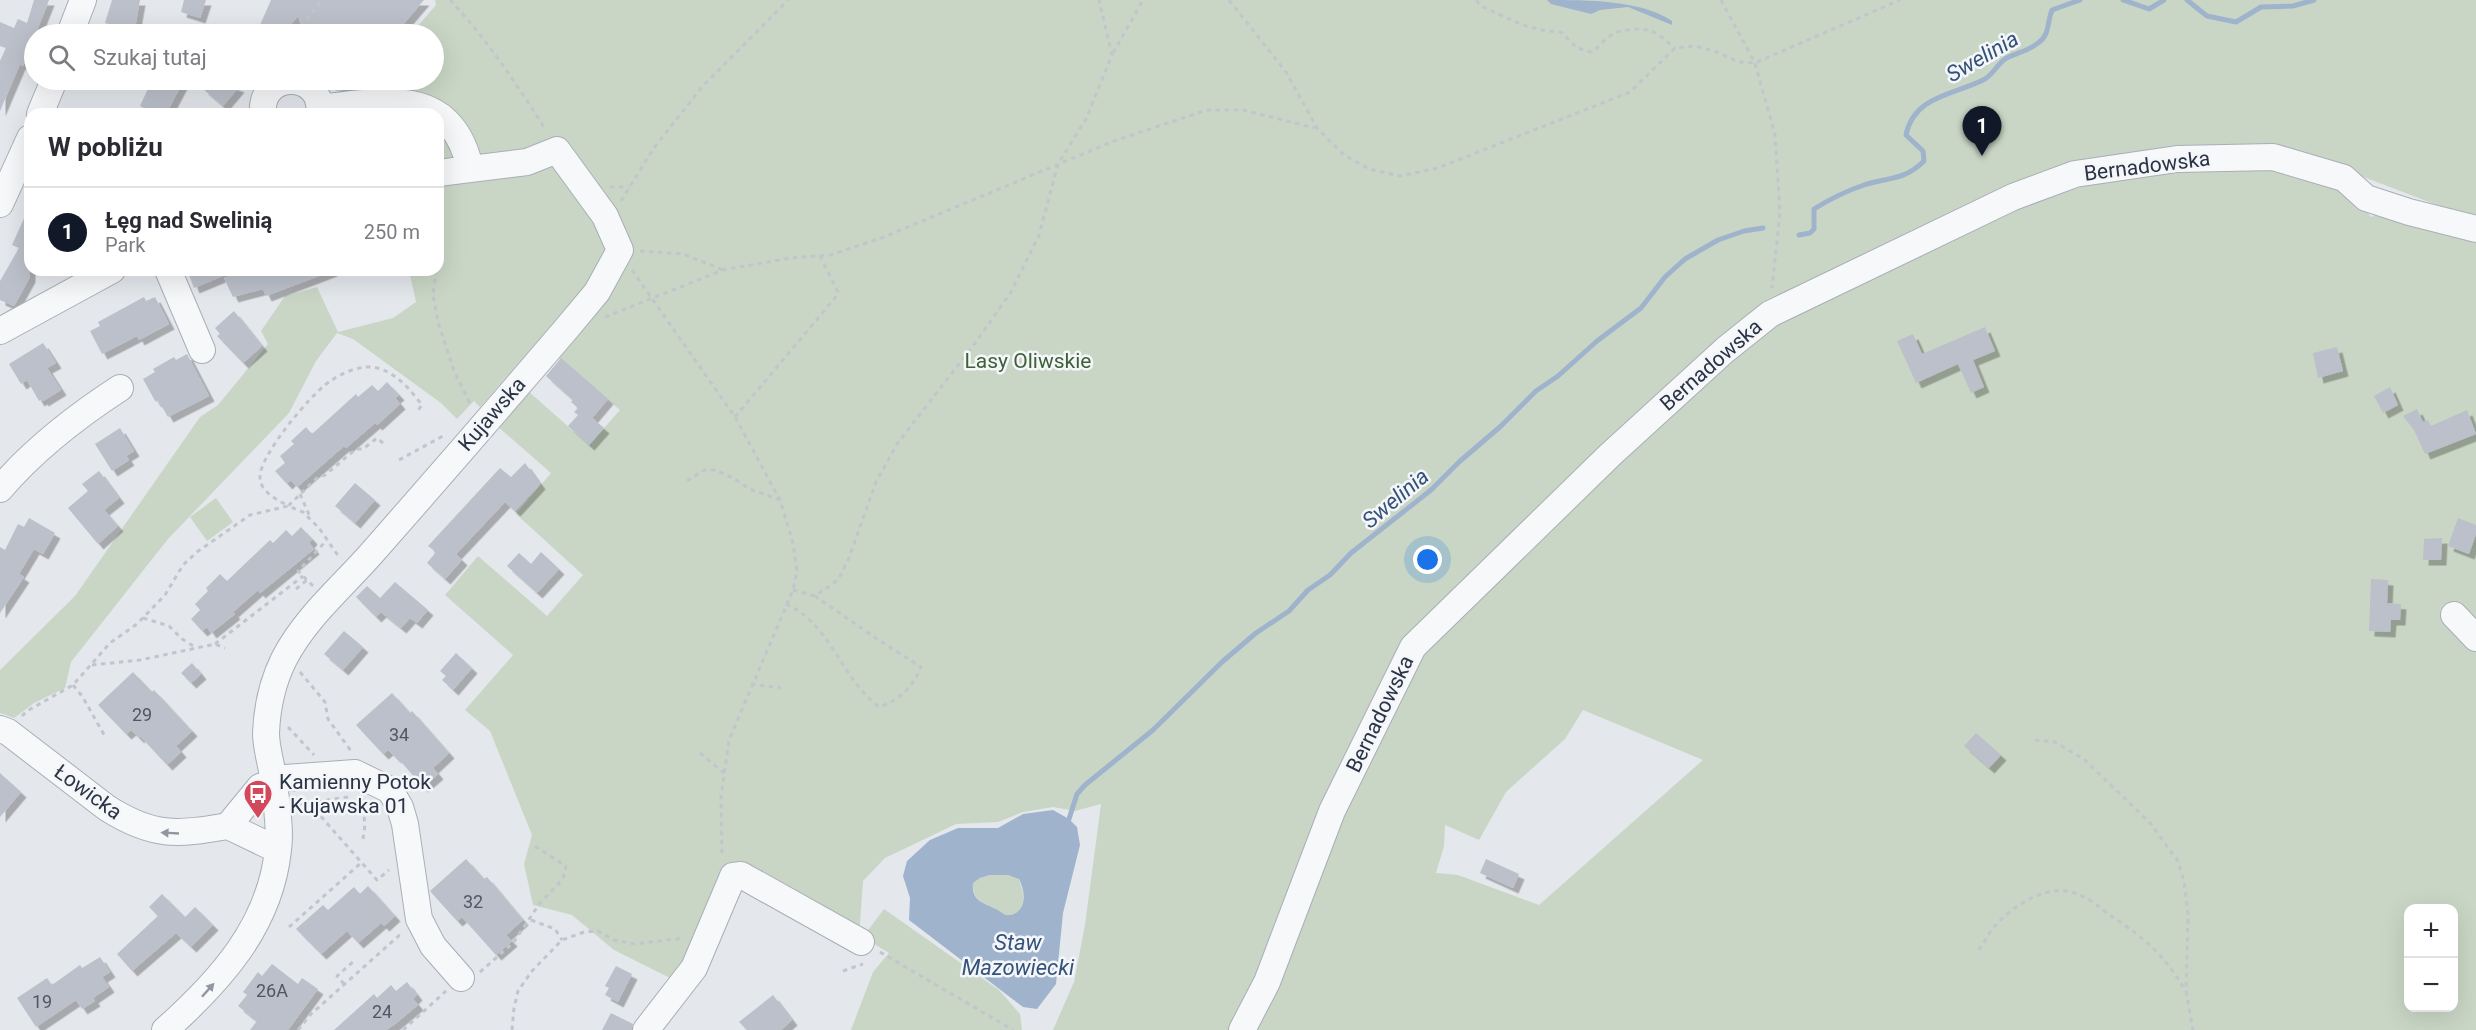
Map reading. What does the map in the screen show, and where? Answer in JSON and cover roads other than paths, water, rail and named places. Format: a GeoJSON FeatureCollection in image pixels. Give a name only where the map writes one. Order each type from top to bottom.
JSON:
{"type":"FeatureCollection","features":[{"type":"Feature","properties":{"kind":"street"},"geometry":{"type":"LineString","coordinates":[[74,24],[83,0]]}},
{"type":"Feature","properties":{"kind":"street"},"geometry":{"type":"LineString","coordinates":[[42,108],[50,90]]}},
{"type":"Feature","properties":{"kind":"street"},"geometry":{"type":"LineString","coordinates":[[263,108],[263,102],[270,90]]}},
{"type":"Feature","properties":{"kind":"street"},"geometry":{"type":"LineString","coordinates":[[311,90],[319,108]]}},
{"type":"Feature","properties":{"kind":"street"},"geometry":{"type":"LineString","coordinates":[[336,108],[369,102],[413,104],[428,108]]}},
{"type":"Feature","properties":{"kind":"street"},"geometry":{"type":"LineString","coordinates":[[444,120],[459,134],[470,168],[444,172]]}},
{"type":"Feature","properties":{"kind":"street","name":"Kujawska"},"geometry":{"type":"LineString","coordinates":[[165,1030],[198,1001],[229,966],[259,920],[271,885],[279,850],[274,782],[266,735],[275,678],[298,633],[352,576],[597,292],[620,250],[605,216],[557,150],[527,162],[470,168]]}},
{"type":"Feature","properties":{"kind":"street"},"geometry":{"type":"LineString","coordinates":[[0,204],[24,151]]}},
{"type":"Feature","properties":{"kind":"street","name":"Bernadowska"},"geometry":{"type":"LineString","coordinates":[[1242,1030],[1267,982],[1332,811],[1413,647],[1611,454],[1725,350],[1770,314],[1954,224],[2023,193],[2074,174],[2177,159],[2273,157],[2344,178],[2366,198],[2409,212],[2476,229]]}},
{"type":"Feature","properties":{"kind":"street"},"geometry":{"type":"LineString","coordinates":[[0,331],[101,276]]}},
{"type":"Feature","properties":{"kind":"street"},"geometry":{"type":"LineString","coordinates":[[171,276],[202,350]]}},
{"type":"Feature","properties":{"kind":"street"},"geometry":{"type":"LineString","coordinates":[[0,489],[16,470],[84,412],[120,388]]}},
{"type":"Feature","properties":{"kind":"street"},"geometry":{"type":"LineString","coordinates":[[2454,615],[2476,638]]}},
{"type":"Feature","properties":{"kind":"street","name":"Łowicka"},"geometry":{"type":"LineString","coordinates":[[4,730],[122,818],[167,833],[189,833],[228,826]]}},
{"type":"Feature","properties":{"kind":"street"},"geometry":{"type":"LineString","coordinates":[[279,850],[228,826],[260,787],[285,778],[355,773],[360,789],[390,790],[400,807],[405,824],[419,919],[433,946],[462,980]]}},
{"type":"Feature","properties":{"kind":"street"},"geometry":{"type":"LineString","coordinates":[[646,1030],[685,982],[701,953],[733,876],[741,876],[871,947]]}},
{"type":"Feature","properties":{"kind":"water"},"geometry":{"type":"Polygon","coordinates":[[[1547,0],[1596,1],[1630,5],[1659,14],[1672,21],[1672,25],[1628,7],[1600,10],[1591,14],[1551,4],[1547,0]]]}},
{"type":"Feature","properties":{"kind":"water","name":"Staw Mazowiecki"},"geometry":{"type":"Polygon","coordinates":[[[1053,810],[1069,819],[1077,827],[1080,845],[1063,913],[1056,984],[1037,1009],[1023,1007],[909,920],[910,898],[903,876],[907,861],[930,840],[958,828],[998,828],[1023,814],[1053,810]],[[990,875],[980,878],[973,883],[973,889],[976,898],[983,903],[1010,915],[1020,909],[1024,894],[1019,879],[1008,875],[990,875]]]}},
{"type":"Feature","properties":{"kind":"waterway","name":"Swelinia"},"geometry":{"type":"LineString","coordinates":[[1799,235],[1810,233],[1814,229],[1814,209],[1826,202],[1857,187],[1896,178],[1917,167],[1924,161],[1923,151],[1906,135],[1910,122],[1918,112],[1937,98],[1985,79],[2005,59],[2034,46],[2045,36],[2052,10],[2080,0]]}},
{"type":"Feature","properties":{"kind":"waterway","name":"Swelinia"},"geometry":{"type":"LineString","coordinates":[[2123,0],[2149,9],[2164,0]]}},
{"type":"Feature","properties":{"kind":"waterway","name":"Swelinia"},"geometry":{"type":"LineString","coordinates":[[2187,0],[2207,16],[2236,22],[2261,7],[2293,6],[2314,0]]}},
{"type":"Feature","properties":{"kind":"waterway","name":"Swelinia"},"geometry":{"type":"LineString","coordinates":[[1069,819],[1077,794],[1085,785],[1153,730],[1222,662],[1256,633],[1289,611],[1308,590],[1330,575],[1351,553],[1431,490],[1536,391],[1558,376],[1597,341],[1641,308],[1665,277],[1685,259],[1718,240],[1744,231],[1763,228]]}},
{"type":"Feature","properties":{"kind":"place","name":"Łęg nad Swelinią"},"geometry":{"type":"Point","coordinates":[1982,156]}},
{"type":"Feature","properties":{"kind":"place","name":"Kamienny Potok - Kujawska 01"},"geometry":{"type":"Point","coordinates":[258,820]}},
{"type":"Feature","properties":{"kind":"park label","name":"Lasy Oliwskie"},"geometry":{"type":"Point","coordinates":[1028,361]}}]}
